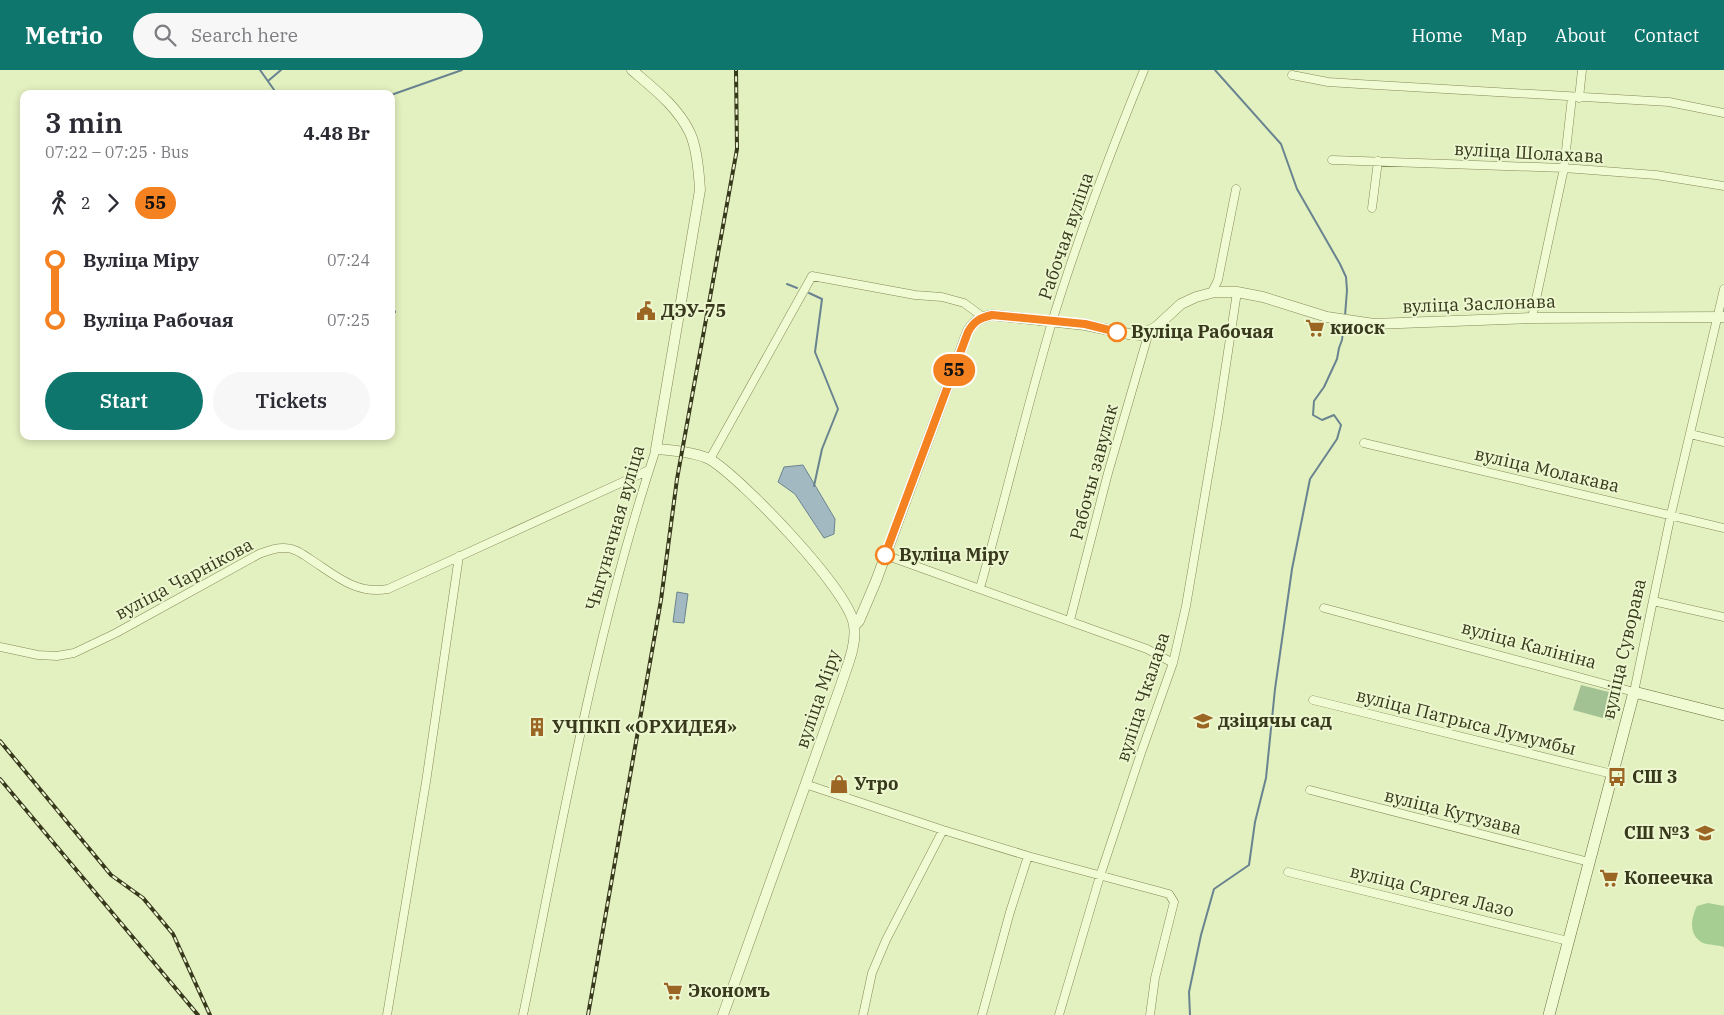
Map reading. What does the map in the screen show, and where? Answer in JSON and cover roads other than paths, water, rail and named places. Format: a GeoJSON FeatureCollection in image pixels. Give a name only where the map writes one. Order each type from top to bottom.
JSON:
{"type":"FeatureCollection","features":[{"type":"Feature","properties":{"kind":"main road","name":"вуліца Калініна"},"geometry":{"type":"LineString","coordinates":[[1634,692],[1724,715]]}},
{"type":"Feature","properties":{"kind":"main road","name":"вуліца Суворава"},"geometry":{"type":"LineString","coordinates":[[1549,1015],[1634,692]]}},
{"type":"Feature","properties":{"kind":"street","name":"Чыгуначная вуліца"},"geometry":{"type":"LineString","coordinates":[[523,1015],[598,653],[614,590],[656,449],[700,190],[699,175],[690,133],[674,108],[632,70]]}},
{"type":"Feature","properties":{"kind":"street","name":"Рабочая вуліца"},"geometry":{"type":"LineString","coordinates":[[980,588],[1053,321],[1116,137],[1144,70]]}},
{"type":"Feature","properties":{"kind":"street"},"geometry":{"type":"LineString","coordinates":[[1532,318],[1564,168],[1575,98],[1582,70]]}},
{"type":"Feature","properties":{"kind":"street"},"geometry":{"type":"LineString","coordinates":[[1292,74],[1328,82],[1351,84],[1669,102],[1724,113]]}},
{"type":"Feature","properties":{"kind":"street","name":"вуліца Шолахава"},"geometry":{"type":"LineString","coordinates":[[1332,160],[1564,168],[1656,175],[1724,186]]}},
{"type":"Feature","properties":{"kind":"street"},"geometry":{"type":"LineString","coordinates":[[1372,208],[1378,162]]}},
{"type":"Feature","properties":{"kind":"street"},"geometry":{"type":"LineString","coordinates":[[1212,292],[1218,280],[1236,189]]}},
{"type":"Feature","properties":{"kind":"street"},"geometry":{"type":"LineString","coordinates":[[710,459],[812,276],[915,295],[942,297],[964,303],[983,317],[992,315],[1085,324],[1129,334],[1141,335],[1149,332]]}},
{"type":"Feature","properties":{"kind":"street","name":"вуліца Суворава"},"geometry":{"type":"LineString","coordinates":[[1634,692],[1671,514],[1721,316],[1724,289]]}},
{"type":"Feature","properties":{"kind":"street","name":"вуліца Заслонава"},"geometry":{"type":"LineString","coordinates":[[1149,332],[1181,304],[1212,292],[1237,292],[1263,297],[1327,317],[1374,324],[1532,318],[1721,316]]}},
{"type":"Feature","properties":{"kind":"street","name":"вуліца Чкалава"},"geometry":{"type":"LineString","coordinates":[[1059,1015],[1100,876],[1141,753],[1174,663],[1186,606],[1218,418],[1237,292]]}},
{"type":"Feature","properties":{"kind":"street","name":"вуліца Міру"},"geometry":{"type":"LineString","coordinates":[[723,1015],[852,650],[854,626],[859,622],[876,582],[968,332],[974,322],[983,317]]}},
{"type":"Feature","properties":{"kind":"street","name":"Рабочы завулак"},"geometry":{"type":"LineString","coordinates":[[1070,620],[1108,473],[1149,332]]}},
{"type":"Feature","properties":{"kind":"street"},"geometry":{"type":"LineString","coordinates":[[1690,434],[1724,442]]}},
{"type":"Feature","properties":{"kind":"street","name":"вуліца Молакава"},"geometry":{"type":"LineString","coordinates":[[1364,443],[1724,528]]}},
{"type":"Feature","properties":{"kind":"street"},"geometry":{"type":"LineString","coordinates":[[656,449],[682,452],[710,459],[732,476],[796,542],[832,584],[842,599],[854,626]]}},
{"type":"Feature","properties":{"kind":"street","name":"вуліца Чарнікова"},"geometry":{"type":"LineString","coordinates":[[0,647],[38,655],[57,656],[74,653],[116,633],[259,554],[272,549],[285,548],[299,551],[350,585],[376,591],[388,589],[649,470]]}},
{"type":"Feature","properties":{"kind":"street"},"geometry":{"type":"LineString","coordinates":[[885,555],[1070,620],[1147,649],[1174,663]]}},
{"type":"Feature","properties":{"kind":"street"},"geometry":{"type":"LineString","coordinates":[[387,1015],[426,782],[459,556]]}},
{"type":"Feature","properties":{"kind":"street"},"geometry":{"type":"LineString","coordinates":[[1653,601],[1724,617]]}},
{"type":"Feature","properties":{"kind":"street","name":"вуліца Калініна"},"geometry":{"type":"LineString","coordinates":[[1324,608],[1634,692]]}},
{"type":"Feature","properties":{"kind":"street","name":"вуліца Патрыса Лумумбы"},"geometry":{"type":"LineString","coordinates":[[1313,700],[1612,774]]}},
{"type":"Feature","properties":{"kind":"street"},"geometry":{"type":"LineString","coordinates":[[805,784],[1028,856],[1169,894],[1174,902],[1155,978],[1150,1015]]}},
{"type":"Feature","properties":{"kind":"street","name":"вуліца Кутузава"},"geometry":{"type":"LineString","coordinates":[[1310,790],[1589,862]]}},
{"type":"Feature","properties":{"kind":"street"},"geometry":{"type":"LineString","coordinates":[[863,1015],[872,973],[886,940],[943,830]]}},
{"type":"Feature","properties":{"kind":"street"},"geometry":{"type":"LineString","coordinates":[[982,1015],[1010,912],[1028,856]]}},
{"type":"Feature","properties":{"kind":"street","name":"вуліца Сяргея Лазо"},"geometry":{"type":"LineString","coordinates":[[1288,872],[1568,940]]}},
{"type":"Feature","properties":{"kind":"water"},"geometry":{"type":"Polygon","coordinates":[[[803,465],[835,519],[834,534],[824,538],[795,494],[778,482],[784,467],[803,465]]]}},
{"type":"Feature","properties":{"kind":"water"},"geometry":{"type":"Polygon","coordinates":[[[677,592],[688,594],[684,623],[673,622],[677,592]]]}},
{"type":"Feature","properties":{"kind":"waterway"},"geometry":{"type":"LineString","coordinates":[[260,70],[274,90]]}},
{"type":"Feature","properties":{"kind":"waterway"},"geometry":{"type":"LineString","coordinates":[[268,81],[281,70]]}},
{"type":"Feature","properties":{"kind":"waterway"},"geometry":{"type":"LineString","coordinates":[[395,94],[462,70]]}},
{"type":"Feature","properties":{"kind":"waterway"},"geometry":{"type":"LineString","coordinates":[[1215,70],[1281,144],[1297,189],[1346,277],[1345,316]]}},
{"type":"Feature","properties":{"kind":"waterway"},"geometry":{"type":"LineString","coordinates":[[787,284],[797,288]]}},
{"type":"Feature","properties":{"kind":"waterway"},"geometry":{"type":"LineString","coordinates":[[809,293],[822,299],[815,352],[838,409],[822,449],[814,486]]}},
{"type":"Feature","properties":{"kind":"waterway"},"geometry":{"type":"LineString","coordinates":[[1190,1015],[1189,992],[1201,935],[1214,889],[1249,865],[1255,822],[1266,778],[1275,689],[1292,569],[1310,479],[1337,439],[1341,425],[1334,415],[1322,420],[1313,415],[1314,401],[1324,387],[1337,359],[1344,323]]}},
{"type":"Feature","properties":{"kind":"railway"},"geometry":{"type":"LineString","coordinates":[[588,1015],[661,600],[677,479],[737,149],[736,70]]}},
{"type":"Feature","properties":{"kind":"railway"},"geometry":{"type":"LineString","coordinates":[[0,741],[111,875],[143,898],[173,934],[210,1015]]}},
{"type":"Feature","properties":{"kind":"railway"},"geometry":{"type":"LineString","coordinates":[[0,779],[198,1015]]}},
{"type":"Feature","properties":{"kind":"place","name":"ДЭУ-75"},"geometry":{"type":"Point","coordinates":[646,311]}},
{"type":"Feature","properties":{"kind":"place","name":"киоск"},"geometry":{"type":"Point","coordinates":[1315,328]}},
{"type":"Feature","properties":{"kind":"place","name":"Вуліца Рабочая"},"geometry":{"type":"Point","coordinates":[1117,332]}},
{"type":"Feature","properties":{"kind":"place","name":"Вуліца Міру"},"geometry":{"type":"Point","coordinates":[885,555]}},
{"type":"Feature","properties":{"kind":"place","name":"дзіцячы сад"},"geometry":{"type":"Point","coordinates":[1203,721]}},
{"type":"Feature","properties":{"kind":"place","name":"УЧПКП «ОРХИДЕЯ»"},"geometry":{"type":"Point","coordinates":[537,727]}},
{"type":"Feature","properties":{"kind":"place","name":"СШ 3"},"geometry":{"type":"Point","coordinates":[1617,777]}},
{"type":"Feature","properties":{"kind":"place","name":"Утро"},"geometry":{"type":"Point","coordinates":[839,784]}},
{"type":"Feature","properties":{"kind":"place","name":"СШ №3"},"geometry":{"type":"Point","coordinates":[1705,833]}},
{"type":"Feature","properties":{"kind":"place","name":"Копеечка"},"geometry":{"type":"Point","coordinates":[1609,878]}},
{"type":"Feature","properties":{"kind":"place","name":"Экономъ"},"geometry":{"type":"Point","coordinates":[673,991]}}]}
